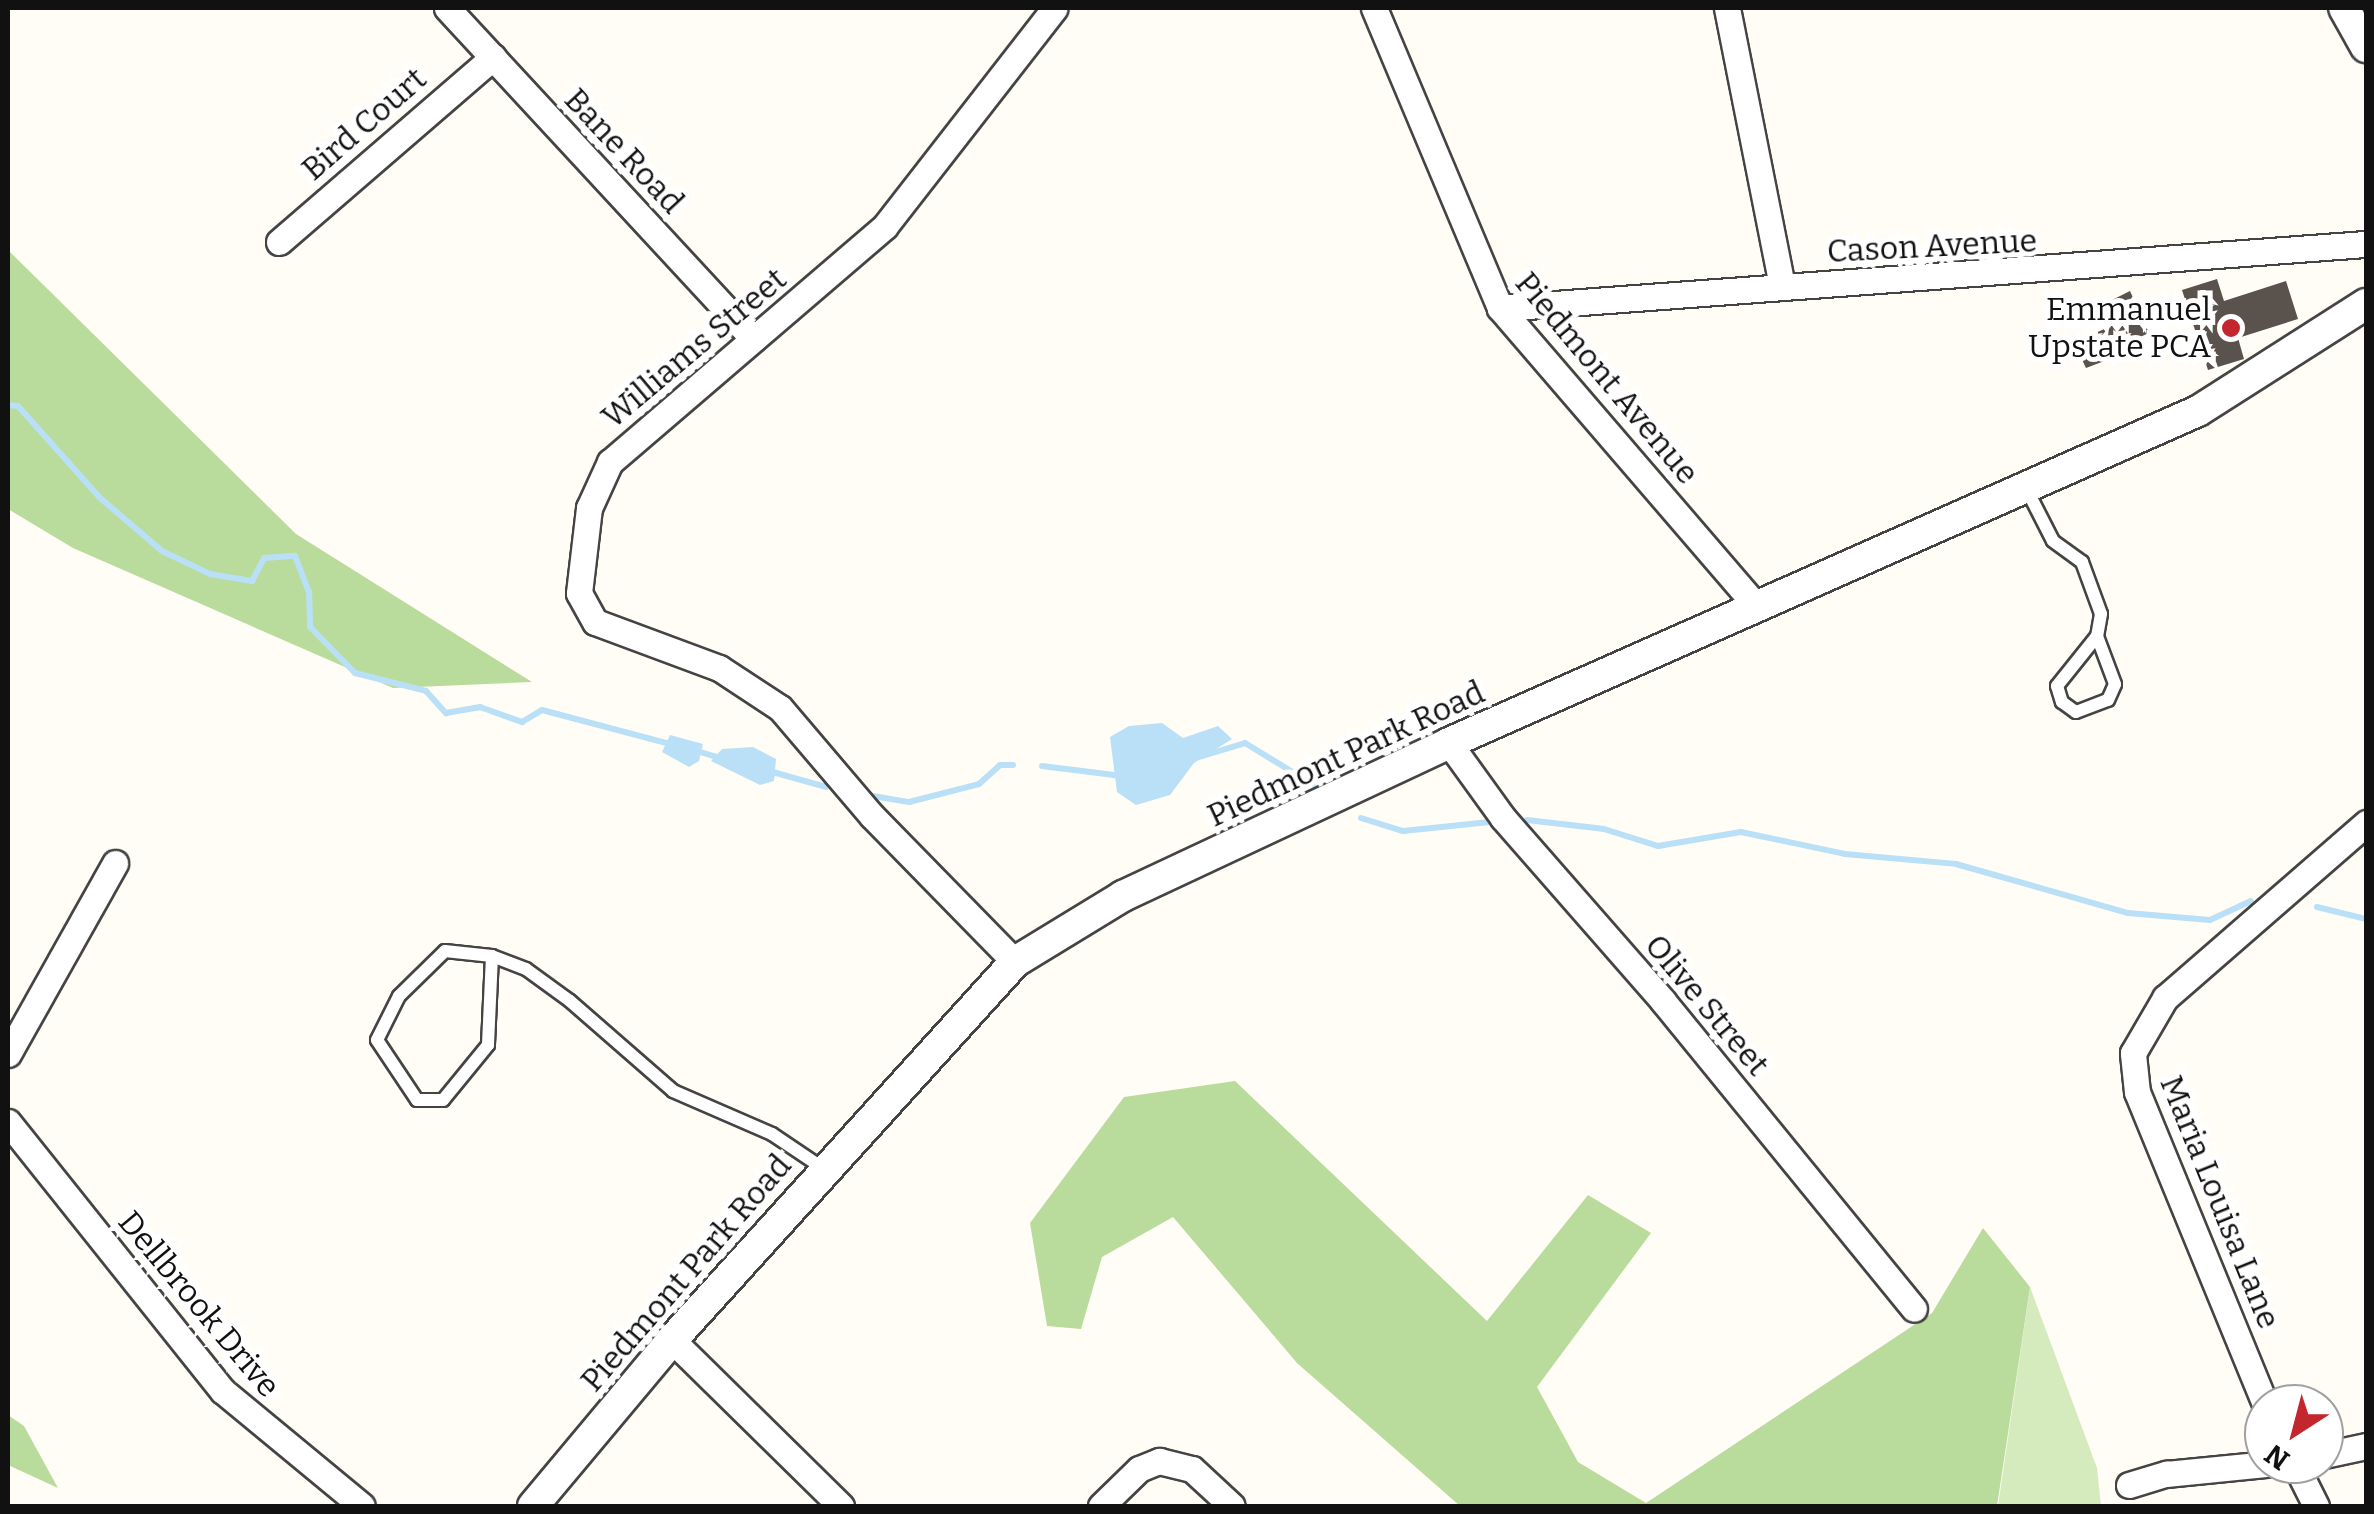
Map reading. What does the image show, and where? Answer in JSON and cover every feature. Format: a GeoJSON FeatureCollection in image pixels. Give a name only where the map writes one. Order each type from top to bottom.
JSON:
{"type":"FeatureCollection","features":[{"type":"Feature","properties":{"kind":"street","name":"Bane Road"},"geometry":{"type":"LineString","coordinates":[[448,8],[752,339]]}},
{"type":"Feature","properties":{"kind":"street","name":"Williams Street"},"geometry":{"type":"LineString","coordinates":[[1015,962],[872,816],[780,708],[719,668],[594,622],[579,602],[590,508],[610,462],[884,226],[1055,8]]}},
{"type":"Feature","properties":{"kind":"street","name":"Piedmont Avenue"},"geometry":{"type":"LineString","coordinates":[[1374,8],[1500,308],[1755,604]]}},
{"type":"Feature","properties":{"kind":"street"},"geometry":{"type":"LineString","coordinates":[[1727,8],[1782,287]]}},
{"type":"Feature","properties":{"kind":"street"},"geometry":{"type":"LineString","coordinates":[[2344,8],[2366,47]]}},
{"type":"Feature","properties":{"kind":"street","name":"Bird Court"},"geometry":{"type":"LineString","coordinates":[[279,242],[492,57]]}},
{"type":"Feature","properties":{"kind":"street","name":"Cason Avenue"},"geometry":{"type":"LineString","coordinates":[[1500,308],[2366,244]]}},
{"type":"Feature","properties":{"kind":"street","name":"Piedmont Park Road"},"geometry":{"type":"LineString","coordinates":[[533,1506],[672,1340],[1015,962],[1123,896],[1449,743],[1755,604],[2198,411],[2366,304]]}},
{"type":"Feature","properties":{"kind":"street","name":"Olive Street"},"geometry":{"type":"LineString","coordinates":[[1449,743],[1503,818],[1663,1001],[1914,1308]]}},
{"type":"Feature","properties":{"kind":"street","name":"Maria Louisa Lane"},"geometry":{"type":"LineString","coordinates":[[2258,1384],[2142,1106],[2134,1053],[2164,998],[2366,823]]}},
{"type":"Feature","properties":{"kind":"street"},"geometry":{"type":"LineString","coordinates":[[8,1054],[115,863]]}},
{"type":"Feature","properties":{"kind":"street","name":"Dellbrook Drive"},"geometry":{"type":"LineString","coordinates":[[8,1122],[223,1391],[362,1506]]}},
{"type":"Feature","properties":{"kind":"street"},"geometry":{"type":"LineString","coordinates":[[672,1340],[841,1506]]}},
{"type":"Feature","properties":{"kind":"street"},"geometry":{"type":"LineString","coordinates":[[1101,1506],[1139,1469],[1159,1461],[1192,1469],[1232,1506]]}},
{"type":"Feature","properties":{"kind":"street"},"geometry":{"type":"LineString","coordinates":[[2129,1485],[2166,1474],[2244,1466]]}},
{"type":"Feature","properties":{"kind":"lane"},"geometry":{"type":"LineString","coordinates":[[2026,488],[2053,541],[2082,562],[2101,614],[2097,636],[2056,686],[2062,702],[2076,712],[2108,700],[2116,684],[2097,636]]}},
{"type":"Feature","properties":{"kind":"lane"},"geometry":{"type":"LineString","coordinates":[[492,956],[488,1045],[443,1100],[417,1100],[377,1040],[399,996],[445,951],[492,956],[526,968],[570,1000],[673,1091],[772,1134],[824,1169]]}},
{"type":"Feature","properties":{"kind":"green space"},"geometry":{"type":"Polygon","coordinates":[[[8,250],[296,534],[532,682],[393,688],[73,548],[8,509],[8,250]]]}},
{"type":"Feature","properties":{"kind":"green space"},"geometry":{"type":"Polygon","coordinates":[[[1235,1081],[1487,1321],[1588,1195],[1651,1233],[1537,1387],[1578,1462],[1646,1503],[1932,1313],[1983,1228],[2030,1287],[1997,1506],[1460,1506],[1297,1363],[1173,1217],[1102,1257],[1081,1329],[1047,1326],[1030,1223],[1124,1097],[1235,1081]]]}},
{"type":"Feature","properties":{"kind":"green space"},"geometry":{"type":"Polygon","coordinates":[[[2030,1287],[2097,1468],[2101,1506],[1998,1506],[2030,1287]]]}},
{"type":"Feature","properties":{"kind":"green space"},"geometry":{"type":"Polygon","coordinates":[[[8,1415],[24,1426],[58,1488],[8,1465],[8,1415]]]}},
{"type":"Feature","properties":{"kind":"water"},"geometry":{"type":"Polygon","coordinates":[[[1162,723],[1183,738],[1218,726],[1232,739],[1194,763],[1170,795],[1136,805],[1117,792],[1110,737],[1129,726],[1162,723]]]}},
{"type":"Feature","properties":{"kind":"water"},"geometry":{"type":"Polygon","coordinates":[[[670,735],[703,744],[699,761],[689,767],[662,752],[670,735]]]}},
{"type":"Feature","properties":{"kind":"water"},"geometry":{"type":"Polygon","coordinates":[[[753,747],[776,759],[774,781],[760,785],[711,761],[722,749],[753,747]]]}},
{"type":"Feature","properties":{"kind":"building","name":"Emmanuel Upstate PCA"},"geometry":{"type":"Polygon","coordinates":[[[2217,279],[2224,301],[2286,281],[2298,319],[2238,338],[2244,359],[2208,370],[2182,290],[2217,279]]]}},
{"type":"Feature","properties":{"kind":"building"},"geometry":{"type":"Polygon","coordinates":[[[2130,291],[2149,333],[2140,337],[2144,346],[2086,368],[2074,343],[2115,324],[2106,303],[2130,291]]]}},
{"type":"Feature","properties":{"kind":"waterway"},"geometry":{"type":"LineString","coordinates":[[8,405],[18,406],[99,497],[162,551],[210,574],[252,581],[264,558],[295,556],[309,592],[310,627],[355,673],[426,691],[446,713],[480,707],[522,722],[542,710],[670,744]]}},
{"type":"Feature","properties":{"kind":"waterway"},"geometry":{"type":"LineString","coordinates":[[1199,757],[1245,743],[1322,790]]}},
{"type":"Feature","properties":{"kind":"waterway"},"geometry":{"type":"LineString","coordinates":[[697,751],[723,759]]}},
{"type":"Feature","properties":{"kind":"waterway"},"geometry":{"type":"LineString","coordinates":[[867,795],[909,802],[979,784],[1000,765],[1013,765]]}},
{"type":"Feature","properties":{"kind":"waterway"},"geometry":{"type":"LineString","coordinates":[[1042,766],[1122,776]]}},
{"type":"Feature","properties":{"kind":"waterway"},"geometry":{"type":"LineString","coordinates":[[769,771],[826,787]]}},
{"type":"Feature","properties":{"kind":"waterway"},"geometry":{"type":"LineString","coordinates":[[1361,818],[1403,831],[1490,822]]}},
{"type":"Feature","properties":{"kind":"waterway"},"geometry":{"type":"LineString","coordinates":[[1527,820],[1604,829],[1658,846],[1741,832],[1845,854],[1956,864],[2128,913],[2210,920],[2251,901]]}},
{"type":"Feature","properties":{"kind":"waterway"},"geometry":{"type":"LineString","coordinates":[[2317,907],[2366,919]]}},
{"type":"Feature","properties":{"kind":"place","name":"Emmanuel Upstate PCA"},"geometry":{"type":"Point","coordinates":[2231,328]}}]}
